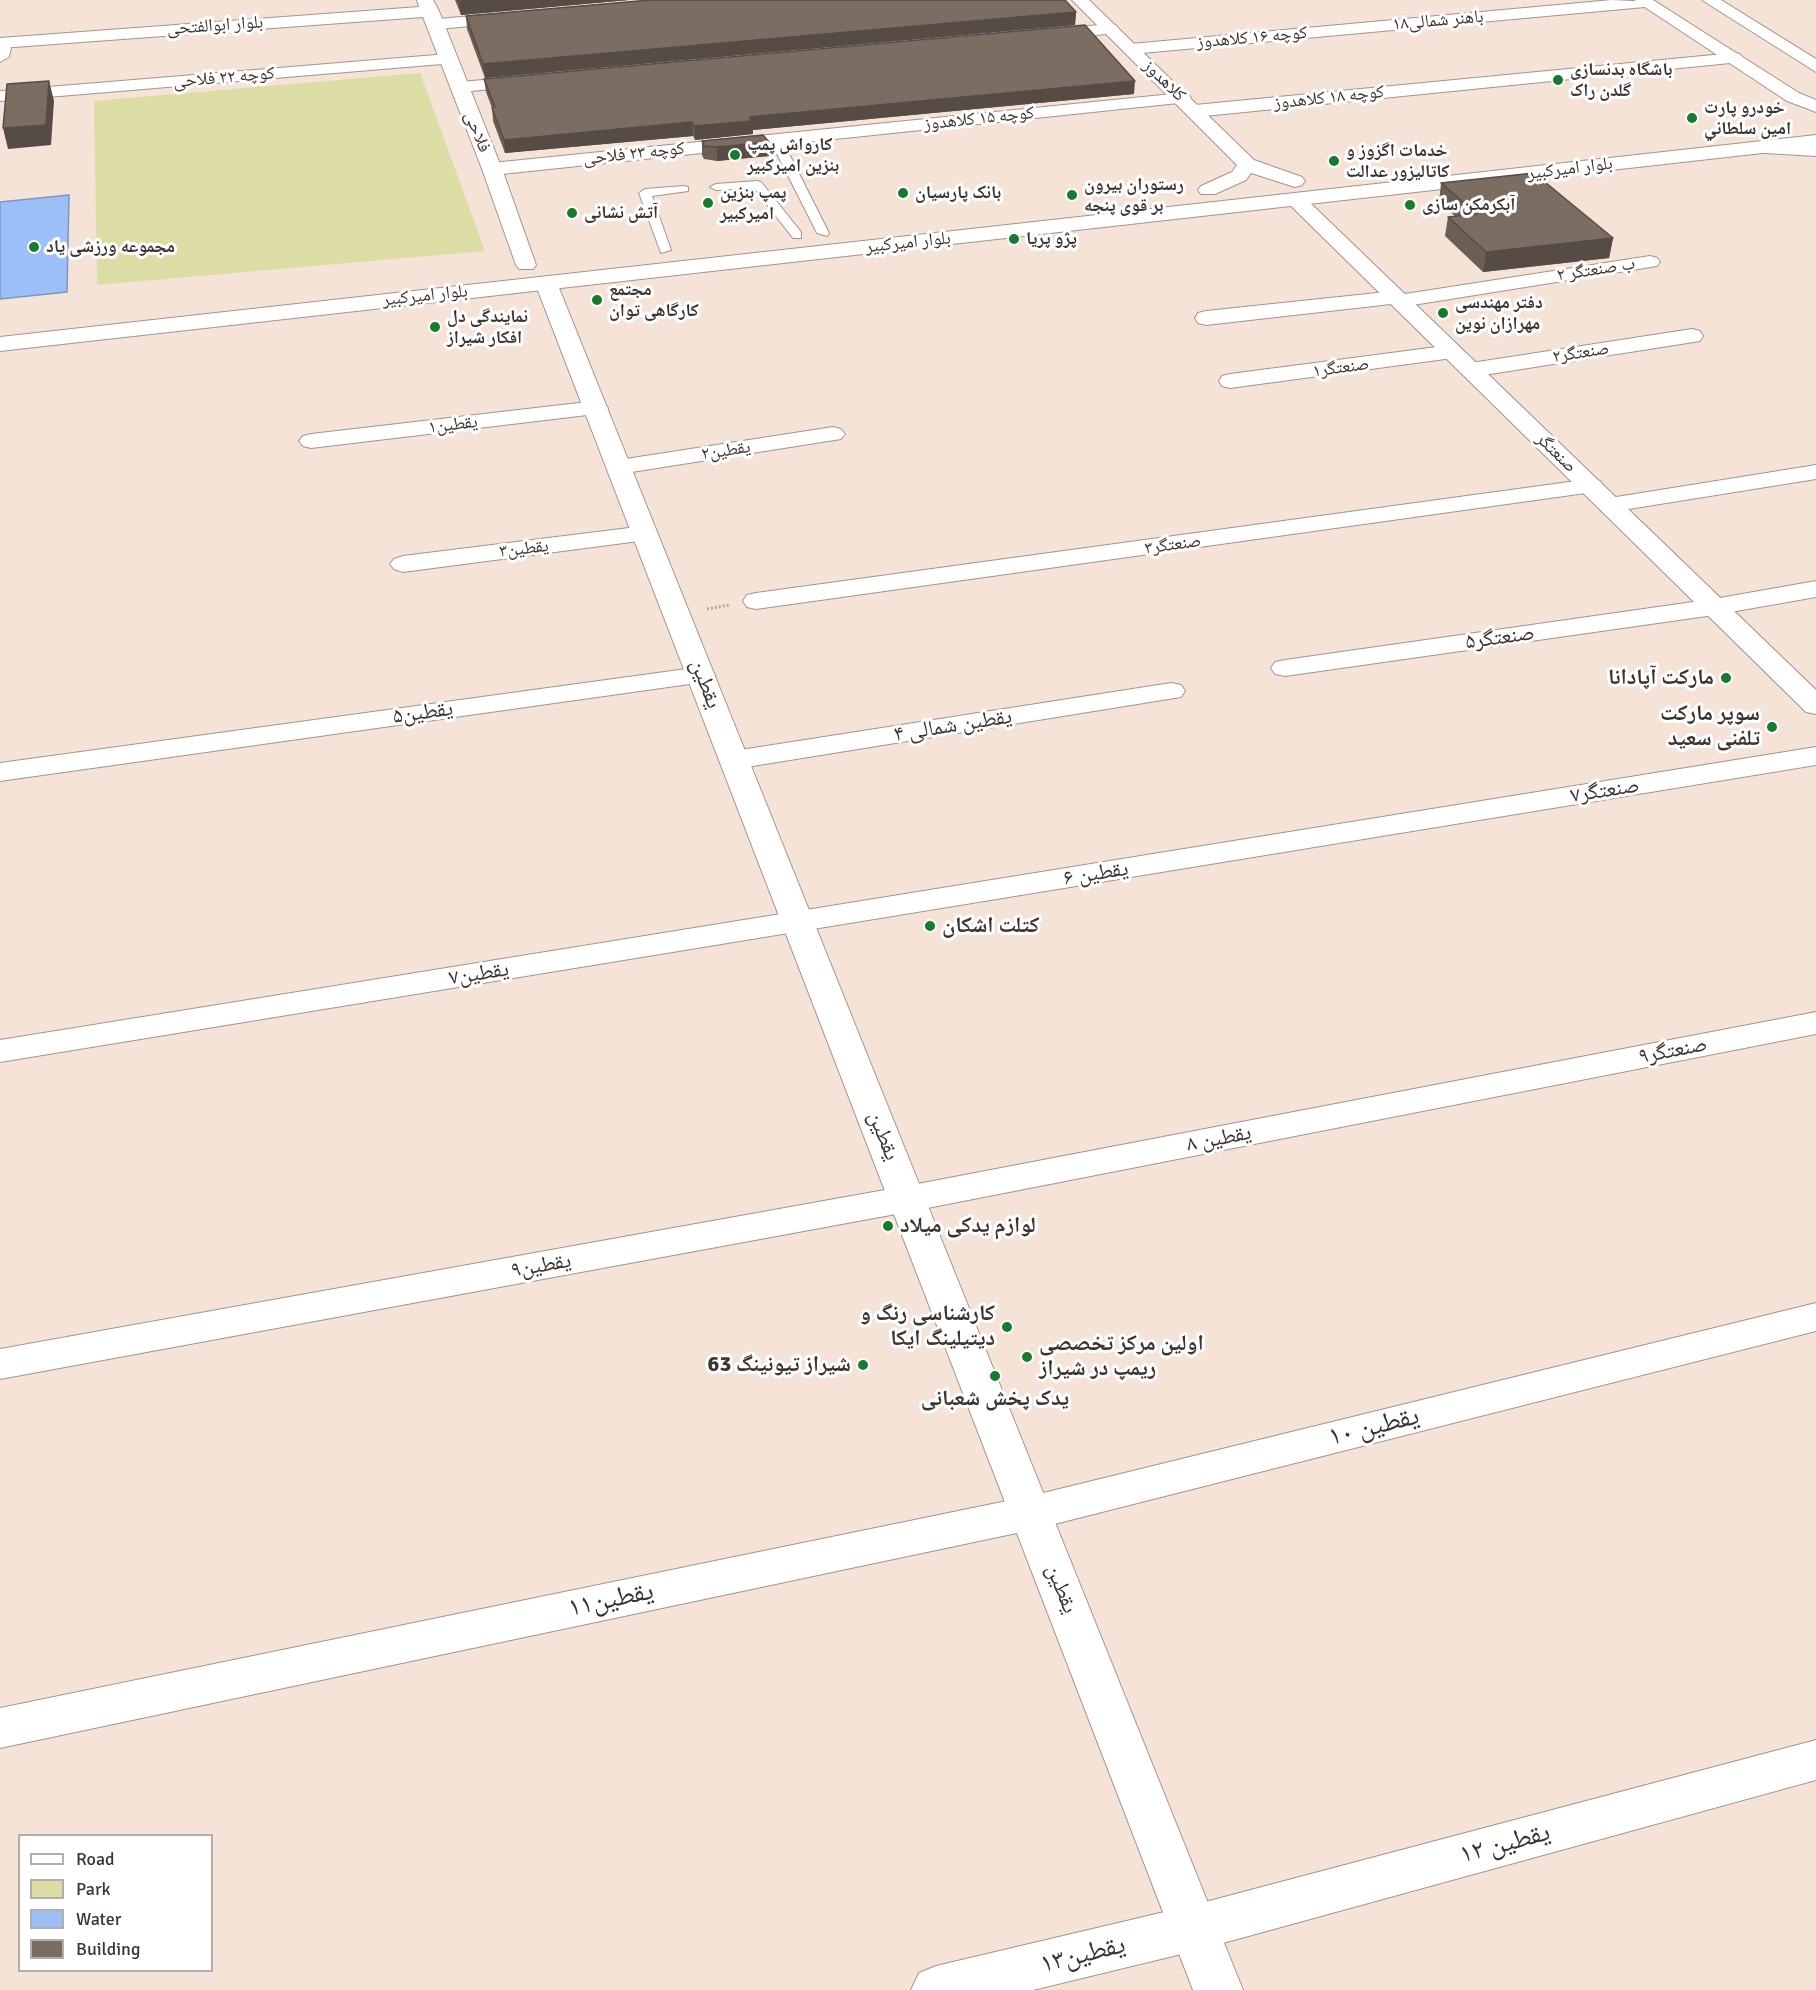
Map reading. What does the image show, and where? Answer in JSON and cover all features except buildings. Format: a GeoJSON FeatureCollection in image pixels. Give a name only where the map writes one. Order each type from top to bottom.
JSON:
{"type":"FeatureCollection","features":[{"type":"Feature","properties":{"kind":"street","name":"کلاهدوز"},"geometry":{"type":"LineString","coordinates":[[1080,0],[1247,164],[1295,191]]}},
{"type":"Feature","properties":{"kind":"street"},"geometry":{"type":"LineString","coordinates":[[1672,0],[1816,92]]}},
{"type":"Feature","properties":{"kind":"street"},"geometry":{"type":"LineString","coordinates":[[1710,0],[1816,67]]}},
{"type":"Feature","properties":{"kind":"street"},"geometry":{"type":"LineString","coordinates":[[1644,1],[1793,97],[1816,106]]}},
{"type":"Feature","properties":{"kind":"street","name":"باهنر شمالی۱۸"},"geometry":{"type":"LineString","coordinates":[[1374,27],[1644,1]]}},
{"type":"Feature","properties":{"kind":"street","name":"بلوار ابوالفتحی"},"geometry":{"type":"LineString","coordinates":[[1,44],[127,28],[430,9],[528,16]]}},
{"type":"Feature","properties":{"kind":"street","name":"فلاحی"},"geometry":{"type":"LineString","coordinates":[[430,9],[492,169],[526,265]]}},
{"type":"Feature","properties":{"kind":"street","name":"کوچه ۱۶ کلاهدوز"},"geometry":{"type":"LineString","coordinates":[[1131,50],[1374,27]]}},
{"type":"Feature","properties":{"kind":"street"},"geometry":{"type":"LineString","coordinates":[[1027,37],[1110,29]]}},
{"type":"Feature","properties":{"kind":"street","name":"کوچه ۱۸ کلاهدوز"},"geometry":{"type":"LineString","coordinates":[[1188,105],[1463,85],[1734,58]]}},
{"type":"Feature","properties":{"kind":"street","name":"کوچه ۲۲ فلاحی"},"geometry":{"type":"LineString","coordinates":[[0,96],[448,59]]}},
{"type":"Feature","properties":{"kind":"street"},"geometry":{"type":"LineString","coordinates":[[460,87],[541,80]]}},
{"type":"Feature","properties":{"kind":"street"},"geometry":{"type":"LineString","coordinates":[[1785,117],[1790,111],[1793,97]]}},
{"type":"Feature","properties":{"kind":"street","name":"کوچه ۱۵ کلاهدوز"},"geometry":{"type":"LineString","coordinates":[[776,140],[1188,105]]}},
{"type":"Feature","properties":{"kind":"street","name":"بلوار امیرکبیر"},"geometry":{"type":"LineString","coordinates":[[630,254],[1208,190],[1295,191],[1537,155],[1816,125]]}},
{"type":"Feature","properties":{"kind":"street"},"geometry":{"type":"LineString","coordinates":[[1735,134],[1816,150]]}},
{"type":"Feature","properties":{"kind":"street","name":"بلوار امیرکبیر"},"geometry":{"type":"LineString","coordinates":[[0,344],[548,272],[1295,191],[1555,171],[1755,138],[1816,141]]}},
{"type":"Feature","properties":{"kind":"street","name":"کوچه ۲۳ فلاحی"},"geometry":{"type":"LineString","coordinates":[[492,169],[776,140]]}},
{"type":"Feature","properties":{"kind":"street"},"geometry":{"type":"LineString","coordinates":[[1537,155],[1555,171]]}},
{"type":"Feature","properties":{"kind":"street"},"geometry":{"type":"LineString","coordinates":[[1208,190],[1239,176],[1247,164]]}},
{"type":"Feature","properties":{"kind":"street","name":"صنعتگر"},"geometry":{"type":"LineString","coordinates":[[1295,191],[1398,299],[1816,706]]}},
{"type":"Feature","properties":{"kind":"street","name":"۲ ب صنعتگر"},"geometry":{"type":"LineString","coordinates":[[1206,318],[1398,299],[1650,262]]}},
{"type":"Feature","properties":{"kind":"street","name":"بلوار امیرکبیر"},"geometry":{"type":"LineString","coordinates":[[502,267],[526,265],[548,272]]}},
{"type":"Feature","properties":{"kind":"street","name":"یقطین"},"geometry":{"type":"LineString","coordinates":[[548,272],[596,408],[645,534],[1218,1990]]}},
{"type":"Feature","properties":{"kind":"street","name":"صنعتگر۲"},"geometry":{"type":"LineString","coordinates":[[1471,370],[1692,336]]}},
{"type":"Feature","properties":{"kind":"street","name":"صنعتگر۱"},"geometry":{"type":"LineString","coordinates":[[1230,381],[1452,352]]}},
{"type":"Feature","properties":{"kind":"street","name":"یقطین۱"},"geometry":{"type":"LineString","coordinates":[[311,441],[596,408]]}},
{"type":"Feature","properties":{"kind":"street","name":"یقطین۲"},"geometry":{"type":"LineString","coordinates":[[619,467],[833,434]]}},
{"type":"Feature","properties":{"kind":"street"},"geometry":{"type":"LineString","coordinates":[[1610,505],[1816,471]]}},
{"type":"Feature","properties":{"kind":"street","name":"صنعتگر۳"},"geometry":{"type":"LineString","coordinates":[[756,601],[1591,486]]}},
{"type":"Feature","properties":{"kind":"street","name":"یقطین۳"},"geometry":{"type":"LineString","coordinates":[[403,564],[645,534]]}},
{"type":"Feature","properties":{"kind":"street","name":"صنعتگر۵"},"geometry":{"type":"LineString","coordinates":[[1285,668],[1714,607],[1816,589]]}},
{"type":"Feature","properties":{"kind":"street","name":"یقطین۵"},"geometry":{"type":"LineString","coordinates":[[0,772],[701,675]]}},
{"type":"Feature","properties":{"kind":"street","name":"یقطین شمالی ۴"},"geometry":{"type":"LineString","coordinates":[[734,760],[1171,692]]}},
{"type":"Feature","properties":{"kind":"street","name":"صنعتگر۷"},"geometry":{"type":"LineString","coordinates":[[1394,826],[1816,756]]}},
{"type":"Feature","properties":{"kind":"street","name":"یقطین ۶"},"geometry":{"type":"LineString","coordinates":[[799,923],[1394,826]]}},
{"type":"Feature","properties":{"kind":"street","name":"یقطین۷"},"geometry":{"type":"LineString","coordinates":[[0,1051],[799,923]]}},
{"type":"Feature","properties":{"kind":"street","name":"صنعتگر۹"},"geometry":{"type":"LineString","coordinates":[[1530,1078],[1816,1023]]}},
{"type":"Feature","properties":{"kind":"street","name":"یقطین ۸"},"geometry":{"type":"LineString","coordinates":[[908,1199],[1530,1078]]}},
{"type":"Feature","properties":{"kind":"street","name":"یقطین۹"},"geometry":{"type":"LineString","coordinates":[[0,1364],[908,1199]]}},
{"type":"Feature","properties":{"kind":"street","name":"یقطین ۱۰"},"geometry":{"type":"LineString","coordinates":[[1031,1513],[1816,1317]]}},
{"type":"Feature","properties":{"kind":"street","name":"یقطین۱۱"},"geometry":{"type":"LineString","coordinates":[[0,1728],[1031,1513]]}},
{"type":"Feature","properties":{"kind":"street","name":"یقطین ۱۲"},"geometry":{"type":"LineString","coordinates":[[1194,1928],[1816,1760]]}},
{"type":"Feature","properties":{"kind":"street","name":"یقطین۱۳"},"geometry":{"type":"LineString","coordinates":[[936,1990],[1194,1928]]}},
{"type":"Feature","properties":{"kind":"lane"},"geometry":{"type":"LineString","coordinates":[[776,140],[823,233]]}},
{"type":"Feature","properties":{"kind":"lane"},"geometry":{"type":"LineString","coordinates":[[716,187],[757,184],[798,236]]}},
{"type":"Feature","properties":{"kind":"lane"},"geometry":{"type":"LineString","coordinates":[[665,250],[645,193],[684,189]]}},
{"type":"Feature","properties":{"kind":"path"},"geometry":{"type":"LineString","coordinates":[[677,614],[756,601]]}},
{"type":"Feature","properties":{"kind":"green space"},"geometry":{"type":"Polygon","coordinates":[[[420,73],[485,251],[97,285],[94,101],[420,73]]]}},
{"type":"Feature","properties":{"kind":"water","name":"مجموعه ورزشی یاد"},"geometry":{"type":"Polygon","coordinates":[[[69,195],[67,292],[0,299],[0,202],[69,195]]]}},
{"type":"Feature","properties":{"kind":"place","name":"باشگاه بدنسازی گلدن راک"},"geometry":{"type":"Point","coordinates":[1558,80]}},
{"type":"Feature","properties":{"kind":"place","name":"خودرو پارت امين سلطاني"},"geometry":{"type":"Point","coordinates":[1692,118]}},
{"type":"Feature","properties":{"kind":"place","name":"کارواش پمپ بنزین امیرکبیر"},"geometry":{"type":"Point","coordinates":[735,155]}},
{"type":"Feature","properties":{"kind":"place","name":"خدمات اگزوز و کاتالیزور عدالت"},"geometry":{"type":"Point","coordinates":[1334,161]}},
{"type":"Feature","properties":{"kind":"place","name":"بانک پارسیان"},"geometry":{"type":"Point","coordinates":[903,193]}},
{"type":"Feature","properties":{"kind":"place","name":"رستوران بیرون بر قوی پنجه"},"geometry":{"type":"Point","coordinates":[1072,195]}},
{"type":"Feature","properties":{"kind":"place","name":"پمپ بنزین امیرکبیر"},"geometry":{"type":"Point","coordinates":[708,203]}},
{"type":"Feature","properties":{"kind":"place","name":"آبکرمکن سازی"},"geometry":{"type":"Point","coordinates":[1410,205]}},
{"type":"Feature","properties":{"kind":"place","name":"آتش نشانی"},"geometry":{"type":"Point","coordinates":[572,213]}},
{"type":"Feature","properties":{"kind":"place","name":"پژو پریا"},"geometry":{"type":"Point","coordinates":[1014,239]}},
{"type":"Feature","properties":{"kind":"place","name":"مجموعه ورزشی یاد"},"geometry":{"type":"Point","coordinates":[34,247]}},
{"type":"Feature","properties":{"kind":"place","name":"مجتمع کارگاهی توان"},"geometry":{"type":"Point","coordinates":[597,300]}},
{"type":"Feature","properties":{"kind":"place","name":"دفتر مهندسی مهرازان نوین"},"geometry":{"type":"Point","coordinates":[1443,313]}},
{"type":"Feature","properties":{"kind":"place","name":"نمایندگی دل افکار شیراز"},"geometry":{"type":"Point","coordinates":[435,327]}},
{"type":"Feature","properties":{"kind":"place","name":"مارکت آپادانا"},"geometry":{"type":"Point","coordinates":[1726,678]}},
{"type":"Feature","properties":{"kind":"place","name":"سوپر مارکت تلفنی سعید"},"geometry":{"type":"Point","coordinates":[1772,727]}},
{"type":"Feature","properties":{"kind":"place","name":"کتلت اشکان"},"geometry":{"type":"Point","coordinates":[930,926]}},
{"type":"Feature","properties":{"kind":"place","name":"لوازم یدکی میلاد"},"geometry":{"type":"Point","coordinates":[888,1226]}},
{"type":"Feature","properties":{"kind":"place","name":"کارشناسی رنگ و دیتیلینگ ایکا"},"geometry":{"type":"Point","coordinates":[1007,1327]}},
{"type":"Feature","properties":{"kind":"place","name":"اولین مرکز تخصصی ریمپ در شیراز"},"geometry":{"type":"Point","coordinates":[1027,1357]}},
{"type":"Feature","properties":{"kind":"place","name":"شیراز تیونینگ 63"},"geometry":{"type":"Point","coordinates":[863,1365]}},
{"type":"Feature","properties":{"kind":"place","name":"یدک پخش شعبانی"},"geometry":{"type":"Point","coordinates":[995,1376]}}]}
